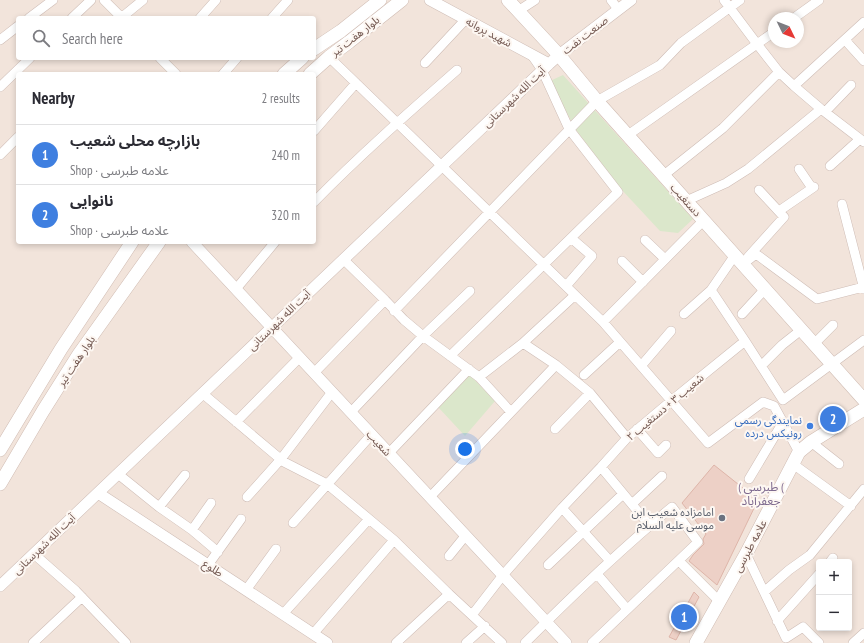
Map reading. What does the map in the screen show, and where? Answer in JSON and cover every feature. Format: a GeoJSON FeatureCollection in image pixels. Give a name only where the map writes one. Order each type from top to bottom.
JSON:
{"type":"FeatureCollection","features":[{"type":"Feature","properties":{"kind":"main road","name":"بلوار هفت تیر"},"geometry":{"type":"LineString","coordinates":[[316,48],[341,31],[380,0]]}},
{"type":"Feature","properties":{"kind":"main road","name":"بلوار هفت تیر"},"geometry":{"type":"LineString","coordinates":[[312,72],[329,57],[402,0]]}},
{"type":"Feature","properties":{"kind":"main road","name":"دستغیب"},"geometry":{"type":"LineString","coordinates":[[508,0],[559,55],[597,101],[741,260],[864,400]]}},
{"type":"Feature","properties":{"kind":"main road"},"geometry":{"type":"LineString","coordinates":[[341,31],[349,42]]}},
{"type":"Feature","properties":{"kind":"main road"},"geometry":{"type":"LineString","coordinates":[[286,72],[300,60]]}},
{"type":"Feature","properties":{"kind":"main road","name":"بلوار هفت تیر"},"geometry":{"type":"LineString","coordinates":[[0,450],[61,349],[131,244]]}},
{"type":"Feature","properties":{"kind":"main road","name":"بلوار هفت تیر"},"geometry":{"type":"LineString","coordinates":[[0,484],[79,354],[158,244]]}},
{"type":"Feature","properties":{"kind":"main road"},"geometry":{"type":"LineString","coordinates":[[28,403],[43,411]]}},
{"type":"Feature","properties":{"kind":"main road","name":"علامه طبرسی"},"geometry":{"type":"LineString","coordinates":[[696,643],[746,554],[800,452],[811,442],[864,409]]}},
{"type":"Feature","properties":{"kind":"street"},"geometry":{"type":"LineString","coordinates":[[32,16],[53,0]]}},
{"type":"Feature","properties":{"kind":"street"},"geometry":{"type":"LineString","coordinates":[[74,16],[91,0]]}},
{"type":"Feature","properties":{"kind":"street"},"geometry":{"type":"LineString","coordinates":[[104,0],[120,16]]}},
{"type":"Feature","properties":{"kind":"street"},"geometry":{"type":"LineString","coordinates":[[124,16],[143,0]]}},
{"type":"Feature","properties":{"kind":"street"},"geometry":{"type":"LineString","coordinates":[[202,16],[216,0]]}},
{"type":"Feature","properties":{"kind":"street"},"geometry":{"type":"LineString","coordinates":[[274,16],[288,0]]}},
{"type":"Feature","properties":{"kind":"street","name":"شهید پروانه"},"geometry":{"type":"LineString","coordinates":[[430,0],[531,54],[545,67]]}},
{"type":"Feature","properties":{"kind":"street"},"geometry":{"type":"LineString","coordinates":[[518,11],[535,0]]}},
{"type":"Feature","properties":{"kind":"street"},"geometry":{"type":"LineString","coordinates":[[611,0],[618,9]]}},
{"type":"Feature","properties":{"kind":"street","name":"صنعت نفت"},"geometry":{"type":"LineString","coordinates":[[559,55],[631,0]]}},
{"type":"Feature","properties":{"kind":"street"},"geometry":{"type":"LineString","coordinates":[[394,311],[597,101],[660,65],[681,43],[727,3],[740,0]]}},
{"type":"Feature","properties":{"kind":"street"},"geometry":{"type":"LineString","coordinates":[[803,12],[820,0]]}},
{"type":"Feature","properties":{"kind":"street"},"geometry":{"type":"LineString","coordinates":[[727,3],[779,72],[862,141],[830,166]]}},
{"type":"Feature","properties":{"kind":"street"},"geometry":{"type":"LineString","coordinates":[[425,63],[466,20]]}},
{"type":"Feature","properties":{"kind":"street"},"geometry":{"type":"LineString","coordinates":[[794,86],[864,22]]}},
{"type":"Feature","properties":{"kind":"street"},"geometry":{"type":"LineString","coordinates":[[0,40],[16,28]]}},
{"type":"Feature","properties":{"kind":"street"},"geometry":{"type":"LineString","coordinates":[[628,135],[768,36]]}},
{"type":"Feature","properties":{"kind":"street"},"geometry":{"type":"LineString","coordinates":[[845,40],[864,61]]}},
{"type":"Feature","properties":{"kind":"street","name":"آیت الله شهرستانی"},"geometry":{"type":"LineString","coordinates":[[0,586],[559,55]]}},
{"type":"Feature","properties":{"kind":"street"},"geometry":{"type":"LineString","coordinates":[[329,57],[603,322],[708,443],[763,402],[774,406],[800,452]]}},
{"type":"Feature","properties":{"kind":"street"},"geometry":{"type":"LineString","coordinates":[[0,87],[28,60]]}},
{"type":"Feature","properties":{"kind":"street"},"geometry":{"type":"LineString","coordinates":[[163,60],[174,72]]}},
{"type":"Feature","properties":{"kind":"street"},"geometry":{"type":"LineString","coordinates":[[225,72],[235,60]]}},
{"type":"Feature","properties":{"kind":"street"},"geometry":{"type":"LineString","coordinates":[[450,356],[618,192],[569,129],[545,67]]}},
{"type":"Feature","properties":{"kind":"street"},"geometry":{"type":"LineString","coordinates":[[316,200],[397,123],[457,70]]}},
{"type":"Feature","properties":{"kind":"street"},"geometry":{"type":"LineString","coordinates":[[664,175],[723,128],[779,72]]}},
{"type":"Feature","properties":{"kind":"street"},"geometry":{"type":"LineString","coordinates":[[316,129],[356,83]]}},
{"type":"Feature","properties":{"kind":"street"},"geometry":{"type":"LineString","coordinates":[[686,201],[726,183],[748,168],[823,110],[851,85]]}},
{"type":"Feature","properties":{"kind":"street"},"geometry":{"type":"LineString","coordinates":[[0,155],[16,139]]}},
{"type":"Feature","properties":{"kind":"street"},"geometry":{"type":"LineString","coordinates":[[779,211],[813,187],[799,169]]}},
{"type":"Feature","properties":{"kind":"street"},"geometry":{"type":"LineString","coordinates":[[684,314],[711,290],[784,217],[758,190]]}},
{"type":"Feature","properties":{"kind":"street"},"geometry":{"type":"LineString","coordinates":[[741,260],[756,254],[816,299],[864,288],[842,204]]}},
{"type":"Feature","properties":{"kind":"street"},"geometry":{"type":"LineString","coordinates":[[603,322],[704,220]]}},
{"type":"Feature","properties":{"kind":"street"},"geometry":{"type":"LineString","coordinates":[[566,286],[592,256],[571,238]]}},
{"type":"Feature","properties":{"kind":"street"},"geometry":{"type":"LineString","coordinates":[[645,240],[666,259]]}},
{"type":"Feature","properties":{"kind":"street","name":"شعیب"},"geometry":{"type":"LineString","coordinates":[[194,244],[566,643]]}},
{"type":"Feature","properties":{"kind":"street"},"geometry":{"type":"LineString","coordinates":[[236,289],[273,244]]}},
{"type":"Feature","properties":{"kind":"street"},"geometry":{"type":"LineString","coordinates":[[343,259],[385,300],[394,311],[423,336],[479,377],[510,411]]}},
{"type":"Feature","properties":{"kind":"street"},"geometry":{"type":"LineString","coordinates":[[622,261],[643,282]]}},
{"type":"Feature","properties":{"kind":"street"},"geometry":{"type":"LineString","coordinates":[[742,314],[765,289]]}},
{"type":"Feature","properties":{"kind":"street"},"geometry":{"type":"LineString","coordinates":[[711,290],[783,400]]}},
{"type":"Feature","properties":{"kind":"street"},"geometry":{"type":"LineString","coordinates":[[351,412],[423,336],[470,291]]}},
{"type":"Feature","properties":{"kind":"street"},"geometry":{"type":"LineString","coordinates":[[479,377],[523,342],[575,295]]}},
{"type":"Feature","properties":{"kind":"street"},"geometry":{"type":"LineString","coordinates":[[314,373],[385,300]]}},
{"type":"Feature","properties":{"kind":"street"},"geometry":{"type":"LineString","coordinates":[[814,344],[832,325]]}},
{"type":"Feature","properties":{"kind":"street"},"geometry":{"type":"LineString","coordinates":[[761,366],[802,330]]}},
{"type":"Feature","properties":{"kind":"street"},"geometry":{"type":"LineString","coordinates":[[641,366],[671,331]]}},
{"type":"Feature","properties":{"kind":"street"},"geometry":{"type":"LineString","coordinates":[[774,406],[864,340]]}},
{"type":"Feature","properties":{"kind":"street","name":"شعیب ۳ + دستغیب ۲"},"geometry":{"type":"LineString","coordinates":[[472,615],[503,575],[626,438],[744,341]]}},
{"type":"Feature","properties":{"kind":"street"},"geometry":{"type":"LineString","coordinates":[[523,342],[556,365],[590,393],[626,438]]}},
{"type":"Feature","properties":{"kind":"street"},"geometry":{"type":"LineString","coordinates":[[584,375],[620,342]]}},
{"type":"Feature","properties":{"kind":"street"},"geometry":{"type":"LineString","coordinates":[[236,422],[300,357]]}},
{"type":"Feature","properties":{"kind":"street"},"geometry":{"type":"LineString","coordinates":[[430,496],[510,411],[556,365]]}},
{"type":"Feature","properties":{"kind":"street"},"geometry":{"type":"LineString","coordinates":[[389,453],[469,369]]}},
{"type":"Feature","properties":{"kind":"street"},"geometry":{"type":"LineString","coordinates":[[247,497],[281,459],[332,392]]}},
{"type":"Feature","properties":{"kind":"street"},"geometry":{"type":"LineString","coordinates":[[202,393],[281,459],[327,484],[369,518],[502,643]]}},
{"type":"Feature","properties":{"kind":"street"},"geometry":{"type":"LineString","coordinates":[[555,429],[590,393]]}},
{"type":"Feature","properties":{"kind":"street"},"geometry":{"type":"LineString","coordinates":[[749,480],[783,422]]}},
{"type":"Feature","properties":{"kind":"street"},"geometry":{"type":"LineString","coordinates":[[637,430],[658,453],[666,445]]}},
{"type":"Feature","properties":{"kind":"street"},"geometry":{"type":"LineString","coordinates":[[293,523],[372,434]]}},
{"type":"Feature","properties":{"kind":"street"},"geometry":{"type":"LineString","coordinates":[[811,442],[839,464]]}},
{"type":"Feature","properties":{"kind":"street"},"geometry":{"type":"LineString","coordinates":[[793,464],[851,506]]}},
{"type":"Feature","properties":{"kind":"street"},"geometry":{"type":"LineString","coordinates":[[601,467],[650,526]]}},
{"type":"Feature","properties":{"kind":"street"},"geometry":{"type":"LineString","coordinates":[[118,474],[192,530],[218,552]]}},
{"type":"Feature","properties":{"kind":"street"},"geometry":{"type":"LineString","coordinates":[[159,506],[185,475]]}},
{"type":"Feature","properties":{"kind":"street"},"geometry":{"type":"LineString","coordinates":[[632,504],[662,476]]}},
{"type":"Feature","properties":{"kind":"street"},"geometry":{"type":"LineString","coordinates":[[764,592],[789,570],[810,555],[864,489]]}},
{"type":"Feature","properties":{"kind":"street","name":"طلوع"},"geometry":{"type":"LineString","coordinates":[[98,493],[327,643]]}},
{"type":"Feature","properties":{"kind":"street"},"geometry":{"type":"LineString","coordinates":[[548,565],[624,494]]}},
{"type":"Feature","properties":{"kind":"street"},"geometry":{"type":"LineString","coordinates":[[192,530],[211,503]]}},
{"type":"Feature","properties":{"kind":"street"},"geometry":{"type":"LineString","coordinates":[[525,643],[597,574],[672,507],[698,542],[592,643]]}},
{"type":"Feature","properties":{"kind":"street"},"geometry":{"type":"LineString","coordinates":[[562,508],[610,562]]}},
{"type":"Feature","properties":{"kind":"street"},"geometry":{"type":"LineString","coordinates":[[283,614],[369,518]]}},
{"type":"Feature","properties":{"kind":"street"},"geometry":{"type":"LineString","coordinates":[[208,565],[241,519]]}},
{"type":"Feature","properties":{"kind":"street"},"geometry":{"type":"LineString","coordinates":[[449,556],[466,535]]}},
{"type":"Feature","properties":{"kind":"street"},"geometry":{"type":"LineString","coordinates":[[313,634],[394,540]]}},
{"type":"Feature","properties":{"kind":"street"},"geometry":{"type":"LineString","coordinates":[[246,590],[276,549]]}},
{"type":"Feature","properties":{"kind":"street"},"geometry":{"type":"LineString","coordinates":[[34,554],[82,597],[126,643]]}},
{"type":"Feature","properties":{"kind":"street"},"geometry":{"type":"LineString","coordinates":[[746,554],[786,638],[803,627],[819,643]]}},
{"type":"Feature","properties":{"kind":"street"},"geometry":{"type":"LineString","coordinates":[[679,561],[719,601]]}},
{"type":"Feature","properties":{"kind":"street"},"geometry":{"type":"LineString","coordinates":[[597,574],[627,609]]}},
{"type":"Feature","properties":{"kind":"street"},"geometry":{"type":"LineString","coordinates":[[778,621],[816,577]]}},
{"type":"Feature","properties":{"kind":"street"},"geometry":{"type":"LineString","coordinates":[[396,643],[449,594]]}},
{"type":"Feature","properties":{"kind":"street"},"geometry":{"type":"LineString","coordinates":[[33,643],[82,597]]}},
{"type":"Feature","properties":{"kind":"street"},"geometry":{"type":"LineString","coordinates":[[466,643],[485,626]]}},
{"type":"Feature","properties":{"kind":"street"},"geometry":{"type":"LineString","coordinates":[[853,643],[864,633]]}},
{"type":"Feature","properties":{"kind":"shaded area"},"geometry":{"type":"Polygon","coordinates":[[[0,0],[864,0],[864,643],[0,643],[0,0]]]}},
{"type":"Feature","properties":{"kind":"green space"},"geometry":{"type":"Polygon","coordinates":[[[563,75],[693,219],[678,233],[660,231],[620,188],[576,130],[550,81],[563,75]]]}},
{"type":"Feature","properties":{"kind":"green space"},"geometry":{"type":"Polygon","coordinates":[[[469,374],[495,401],[465,436],[438,407],[469,374]]]}},
{"type":"Feature","properties":{"kind":"building","name":"امامزاده شعیب ابن موسی علیه السلام"},"geometry":{"type":"Polygon","coordinates":[[[714,465],[758,500],[717,585],[689,561],[704,544],[703,539],[706,534],[682,503],[714,465]]]}},
{"type":"Feature","properties":{"kind":"building"},"geometry":{"type":"Polygon","coordinates":[[[694,592],[699,597],[676,640],[669,637],[694,592]]]}},
{"type":"Feature","properties":{"kind":"place","name":"نانوایی"},"geometry":{"type":"Point","coordinates":[833,419]}},
{"type":"Feature","properties":{"kind":"place","name":"نمایندگی رسمی رونیکس درده"},"geometry":{"type":"Point","coordinates":[810,426]}},
{"type":"Feature","properties":{"kind":"place","name":"امامزاده شعیب ابن موسی علیه السلام"},"geometry":{"type":"Point","coordinates":[722,518]}},
{"type":"Feature","properties":{"kind":"place","name":"بازارچه محلی شعیب"},"geometry":{"type":"Point","coordinates":[684,617]}},
{"type":"Feature","properties":{"kind":"district","name":"( طبرسی ( جعفرآباد"},"geometry":{"type":"Point","coordinates":[761,494]}}]}
